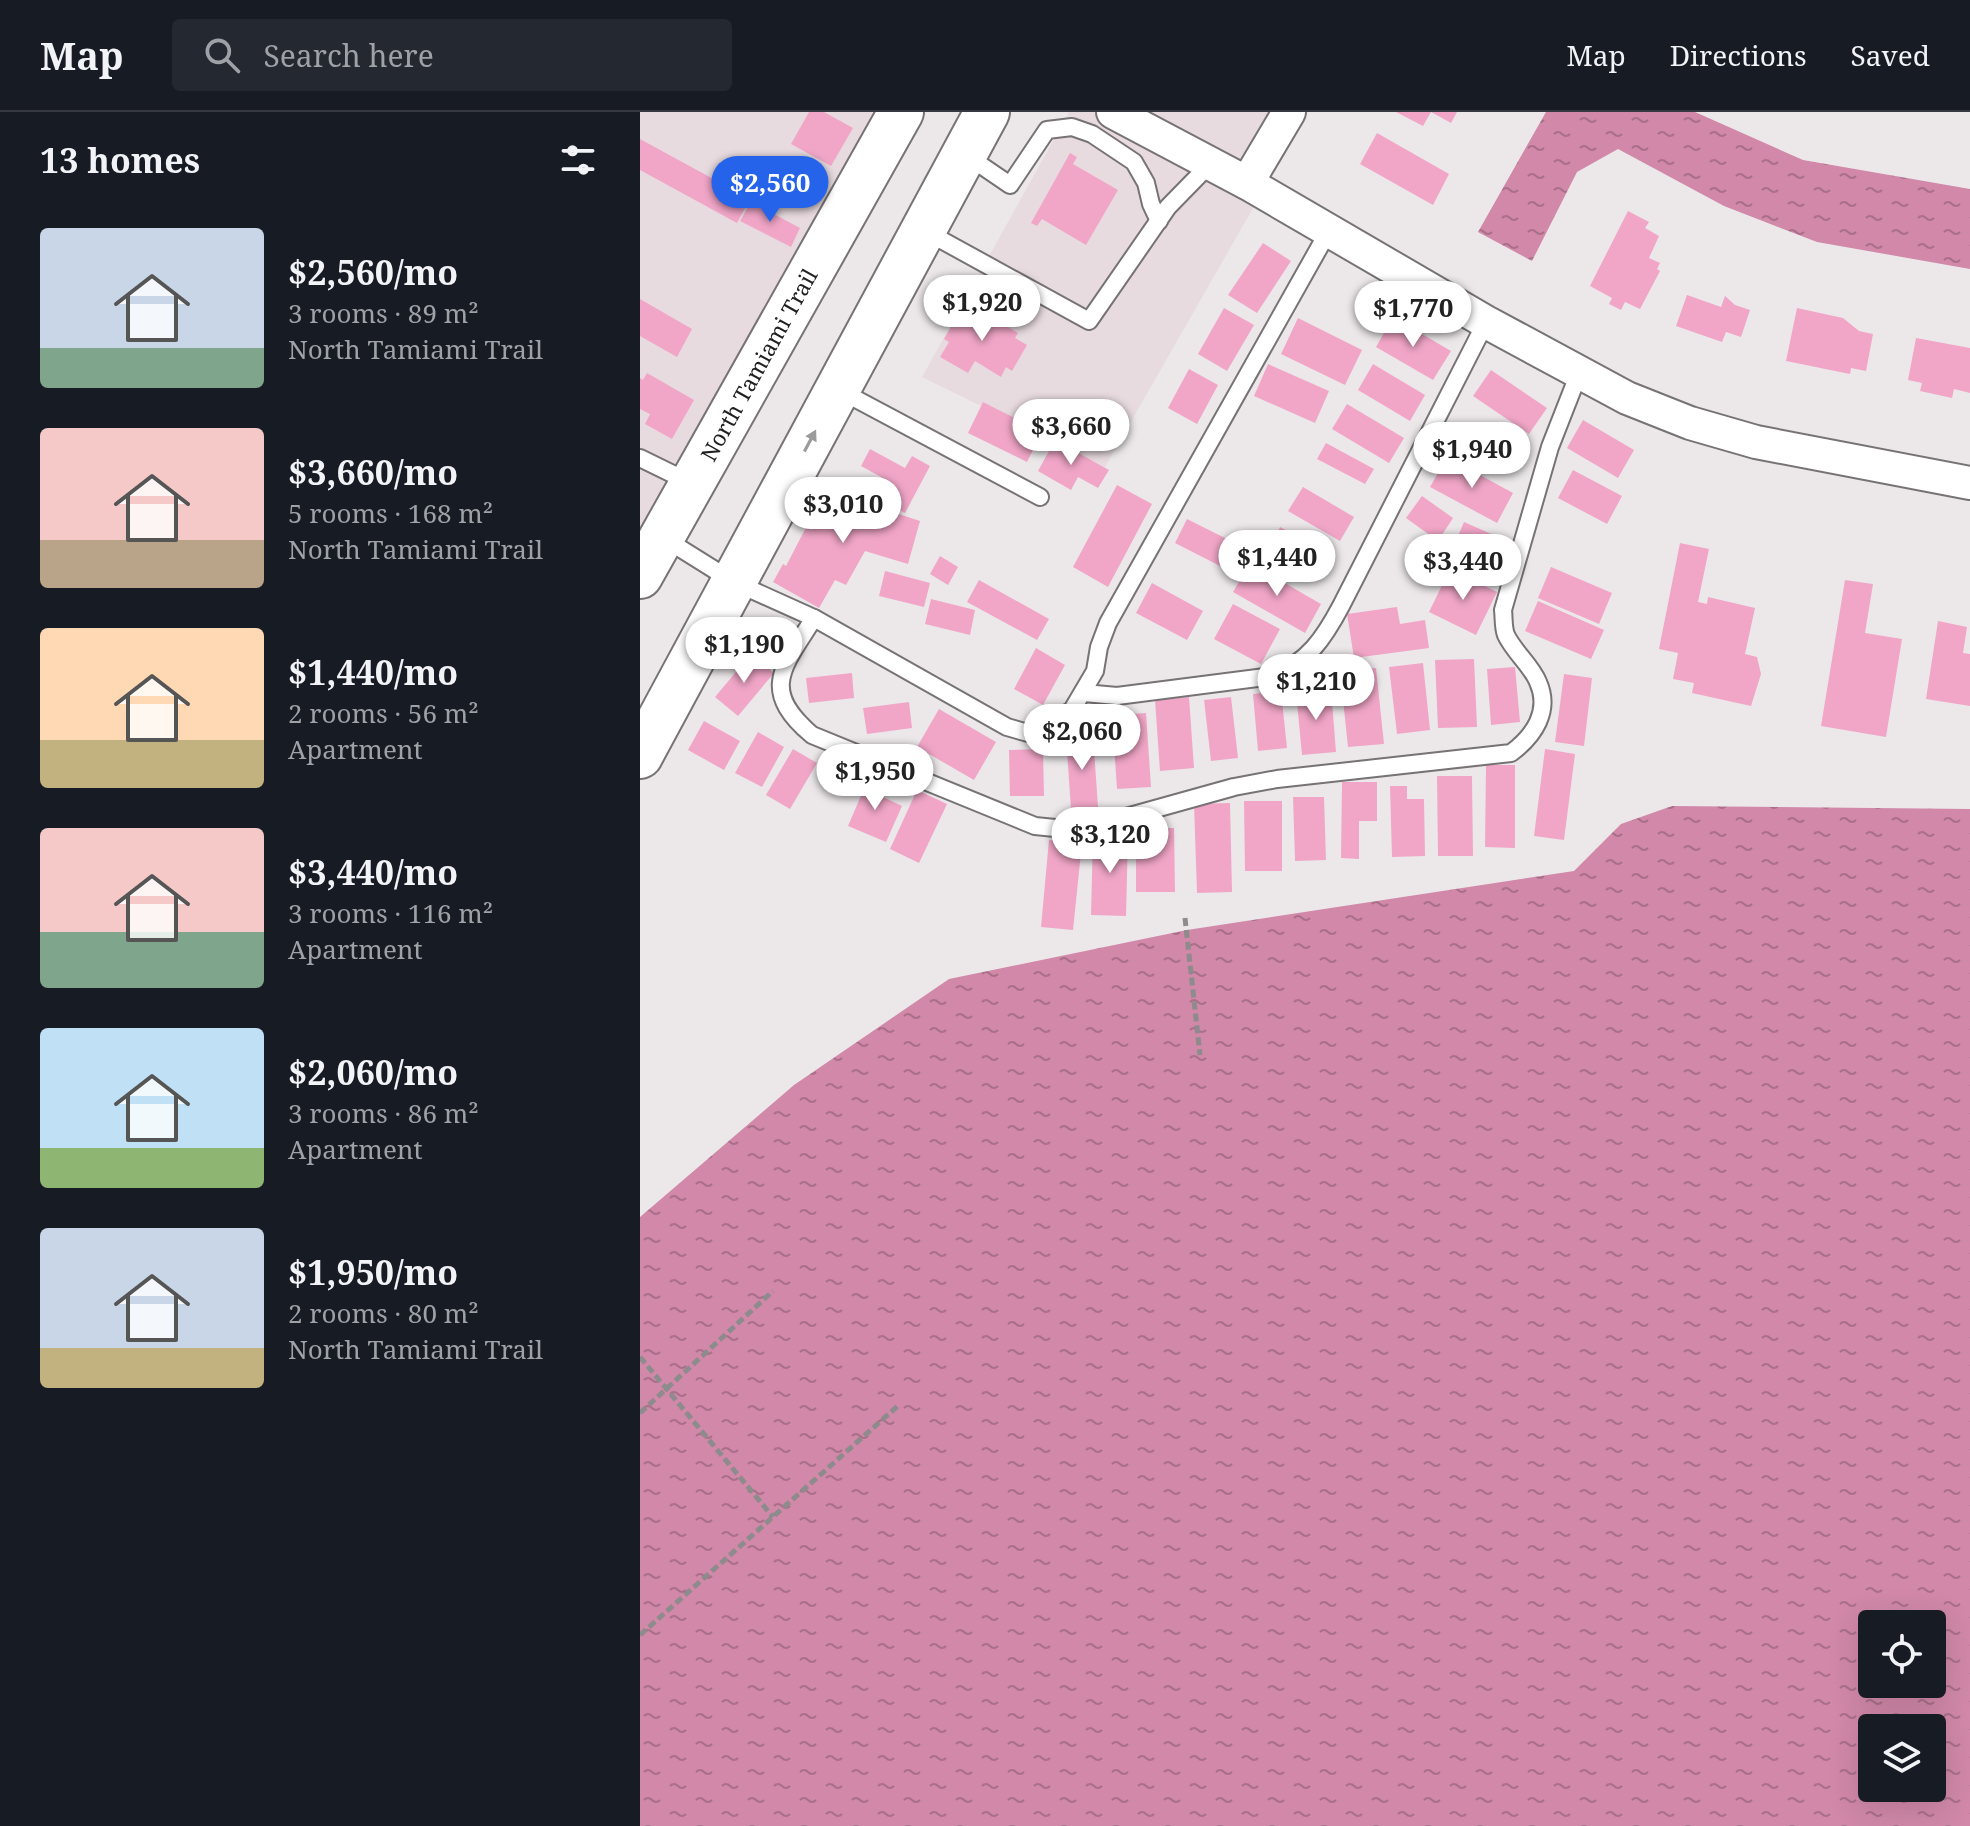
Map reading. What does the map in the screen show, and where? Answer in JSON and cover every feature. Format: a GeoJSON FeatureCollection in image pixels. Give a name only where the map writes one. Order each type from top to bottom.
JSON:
{"type":"FeatureCollection","features":[{"type":"Feature","properties":{"kind":"main road","name":"North Tamiami Trail"},"geometry":{"type":"LineString","coordinates":[[640,576],[901,112]]}},
{"type":"Feature","properties":{"kind":"main road"},"geometry":{"type":"LineString","coordinates":[[640,756],[651,708],[734,582],[987,112]]}},
{"type":"Feature","properties":{"kind":"street"},"geometry":{"type":"LineString","coordinates":[[1247,183],[1289,112]]}},
{"type":"Feature","properties":{"kind":"street"},"geometry":{"type":"LineString","coordinates":[[1113,124],[1210,164],[1247,183],[1486,322],[1627,398],[1690,423],[1756,442],[1970,483]]}},
{"type":"Feature","properties":{"kind":"lane"},"geometry":{"type":"LineString","coordinates":[[965,154],[1010,185],[1047,130],[1113,124],[1146,183],[1159,221]]}},
{"type":"Feature","properties":{"kind":"lane"},"geometry":{"type":"LineString","coordinates":[[923,230],[1089,321],[1168,207],[1210,164]]}},
{"type":"Feature","properties":{"kind":"lane"},"geometry":{"type":"LineString","coordinates":[[662,537],[734,582],[814,618],[1007,727],[1028,733],[1059,720],[1072,710],[1084,693],[1095,671],[1099,647],[1108,623],[1328,232]]}},
{"type":"Feature","properties":{"kind":"lane"},"geometry":{"type":"LineString","coordinates":[[1084,693],[1117,696],[1273,676],[1293,668],[1309,654],[1330,626],[1486,322]]}},
{"type":"Feature","properties":{"kind":"lane"},"geometry":{"type":"LineString","coordinates":[[814,618],[782,667],[780,695],[792,718],[812,735],[1035,826],[1065,829],[1094,826],[1248,784],[1511,753],[1527,741],[1537,726],[1543,708],[1539,684],[1504,632],[1503,610],[1547,459],[1579,373]]}},
{"type":"Feature","properties":{"kind":"lane"},"geometry":{"type":"LineString","coordinates":[[838,389],[1040,497]]}},
{"type":"Feature","properties":{"kind":"lane"},"geometry":{"type":"LineString","coordinates":[[640,458],[692,484]]}},
{"type":"Feature","properties":{"kind":"path"},"geometry":{"type":"LineString","coordinates":[[1185,918],[1200,1055]]}},
{"type":"Feature","properties":{"kind":"path"},"geometry":{"type":"LineString","coordinates":[[640,1413],[773,1291]]}},
{"type":"Feature","properties":{"kind":"path"},"geometry":{"type":"LineString","coordinates":[[640,1357],[773,1517]]}},
{"type":"Feature","properties":{"kind":"path"},"geometry":{"type":"LineString","coordinates":[[640,1635],[900,1404]]}},
{"type":"Feature","properties":{"kind":"shaded area"},"geometry":{"type":"Polygon","coordinates":[[[640,112],[882,112],[640,542],[640,112]]]}},
{"type":"Feature","properties":{"kind":"shaded area"},"geometry":{"type":"Polygon","coordinates":[[[1069,112],[1308,112],[1105,467],[922,377],[1069,112]]]}},
{"type":"Feature","properties":{"kind":"water"},"geometry":{"type":"Polygon","coordinates":[[[1546,112],[1695,112],[1803,160],[1970,189],[1970,269],[1817,242],[1724,206],[1618,149],[1577,172],[1532,261],[1478,232],[1546,112]]]}},
{"type":"Feature","properties":{"kind":"water"},"geometry":{"type":"Polygon","coordinates":[[[1672,806],[1970,809],[1970,1826],[640,1826],[640,1217],[794,1085],[949,979],[1187,930],[1574,871],[1621,824],[1672,806]]]}},
{"type":"Feature","properties":{"kind":"building"},"geometry":{"type":"Polygon","coordinates":[[[809,112],[824,112],[853,128],[831,166],[791,144],[809,112]]]}},
{"type":"Feature","properties":{"kind":"building"},"geometry":{"type":"Polygon","coordinates":[[[1396,112],[1431,112],[1423,126],[1396,112]]]}},
{"type":"Feature","properties":{"kind":"building"},"geometry":{"type":"Polygon","coordinates":[[[1431,112],[1457,112],[1451,123],[1431,112]]]}},
{"type":"Feature","properties":{"kind":"building"},"geometry":{"type":"Polygon","coordinates":[[[1377,133],[1449,174],[1433,205],[1360,164],[1377,133]]]}},
{"type":"Feature","properties":{"kind":"building"},"geometry":{"type":"Polygon","coordinates":[[[640,139],[750,199],[737,223],[640,170],[640,139]]]}},
{"type":"Feature","properties":{"kind":"building"},"geometry":{"type":"Polygon","coordinates":[[[1070,153],[1077,157],[1073,164],[1118,190],[1086,245],[1042,219],[1037,226],[1031,223],[1070,153]]]}},
{"type":"Feature","properties":{"kind":"building"},"geometry":{"type":"Polygon","coordinates":[[[751,202],[800,228],[791,247],[740,221],[751,202]]]}},
{"type":"Feature","properties":{"kind":"building"},"geometry":{"type":"Polygon","coordinates":[[[1628,211],[1649,222],[1645,228],[1659,236],[1649,258],[1660,263],[1657,269],[1660,271],[1640,309],[1625,302],[1621,310],[1609,304],[1612,298],[1590,286],[1628,211]]]}},
{"type":"Feature","properties":{"kind":"building"},"geometry":{"type":"Polygon","coordinates":[[[1263,243],[1291,261],[1257,313],[1228,295],[1263,243]]]}},
{"type":"Feature","properties":{"kind":"building"},"geometry":{"type":"Polygon","coordinates":[[[1687,295],[1721,307],[1725,296],[1735,305],[1750,310],[1741,337],[1726,332],[1722,342],[1676,326],[1687,295]]]}},
{"type":"Feature","properties":{"kind":"building"},"geometry":{"type":"Polygon","coordinates":[[[640,299],[692,329],[677,357],[640,336],[640,299]]]}},
{"type":"Feature","properties":{"kind":"building"},"geometry":{"type":"Polygon","coordinates":[[[966,302],[1018,333],[1015,338],[1027,345],[1012,371],[1006,367],[1001,377],[975,361],[968,373],[940,357],[949,342],[944,339],[966,302]]]}},
{"type":"Feature","properties":{"kind":"building"},"geometry":{"type":"Polygon","coordinates":[[[1224,308],[1254,325],[1227,371],[1198,354],[1224,308]]]}},
{"type":"Feature","properties":{"kind":"building"},"geometry":{"type":"Polygon","coordinates":[[[1797,308],[1843,318],[1859,331],[1873,334],[1866,371],[1851,368],[1850,374],[1786,361],[1797,308]]]}},
{"type":"Feature","properties":{"kind":"building"},"geometry":{"type":"Polygon","coordinates":[[[1393,317],[1451,351],[1433,380],[1376,347],[1393,317]]]}},
{"type":"Feature","properties":{"kind":"building"},"geometry":{"type":"Polygon","coordinates":[[[1298,318],[1362,350],[1345,385],[1281,354],[1298,318]]]}},
{"type":"Feature","properties":{"kind":"building"},"geometry":{"type":"Polygon","coordinates":[[[1916,338],[1970,348],[1970,393],[1954,389],[1952,398],[1920,391],[1922,383],[1908,380],[1916,338]]]}},
{"type":"Feature","properties":{"kind":"building"},"geometry":{"type":"Polygon","coordinates":[[[1268,364],[1329,391],[1315,423],[1254,396],[1268,364]]]}},
{"type":"Feature","properties":{"kind":"building"},"geometry":{"type":"Polygon","coordinates":[[[1373,364],[1425,395],[1410,421],[1358,390],[1373,364]]]}},
{"type":"Feature","properties":{"kind":"building"},"geometry":{"type":"Polygon","coordinates":[[[1189,369],[1218,385],[1197,424],[1168,408],[1189,369]]]}},
{"type":"Feature","properties":{"kind":"building"},"geometry":{"type":"Polygon","coordinates":[[[1491,370],[1547,408],[1529,434],[1473,396],[1491,370]]]}},
{"type":"Feature","properties":{"kind":"building"},"geometry":{"type":"Polygon","coordinates":[[[647,373],[694,400],[672,439],[645,424],[650,414],[640,409],[640,378],[643,380],[647,373]]]}},
{"type":"Feature","properties":{"kind":"building"},"geometry":{"type":"Polygon","coordinates":[[[983,402],[1042,432],[1027,462],[968,433],[983,402]]]}},
{"type":"Feature","properties":{"kind":"building"},"geometry":{"type":"Polygon","coordinates":[[[1347,404],[1404,438],[1389,463],[1332,429],[1347,404]]]}},
{"type":"Feature","properties":{"kind":"building"},"geometry":{"type":"Polygon","coordinates":[[[1583,420],[1634,450],[1618,478],[1567,448],[1583,420]]]}},
{"type":"Feature","properties":{"kind":"building"},"geometry":{"type":"Polygon","coordinates":[[[1055,440],[1109,470],[1098,488],[1078,477],[1071,490],[1038,471],[1055,440]]]}},
{"type":"Feature","properties":{"kind":"building"},"geometry":{"type":"Polygon","coordinates":[[[1326,443],[1374,469],[1365,484],[1317,459],[1326,443]]]}},
{"type":"Feature","properties":{"kind":"building"},"geometry":{"type":"Polygon","coordinates":[[[870,449],[905,468],[912,456],[930,466],[905,513],[881,499],[890,482],[861,466],[870,449]]]}},
{"type":"Feature","properties":{"kind":"building"},"geometry":{"type":"Polygon","coordinates":[[[1447,457],[1513,493],[1497,523],[1430,487],[1447,457]]]}},
{"type":"Feature","properties":{"kind":"building"},"geometry":{"type":"Polygon","coordinates":[[[1573,470],[1622,496],[1607,524],[1558,498],[1573,470]]]}},
{"type":"Feature","properties":{"kind":"building"},"geometry":{"type":"Polygon","coordinates":[[[829,483],[850,495],[845,503],[866,510],[868,504],[920,521],[908,564],[865,551],[846,585],[835,580],[819,608],[773,582],[783,564],[786,566],[829,483]]]}},
{"type":"Feature","properties":{"kind":"building"},"geometry":{"type":"Polygon","coordinates":[[[1117,485],[1152,504],[1108,587],[1073,567],[1117,485]]]}},
{"type":"Feature","properties":{"kind":"building"},"geometry":{"type":"Polygon","coordinates":[[[1303,487],[1354,517],[1340,541],[1288,511],[1303,487]]]}},
{"type":"Feature","properties":{"kind":"building"},"geometry":{"type":"Polygon","coordinates":[[[1422,496],[1453,518],[1438,541],[1406,518],[1422,496]]]}},
{"type":"Feature","properties":{"kind":"building"},"geometry":{"type":"Polygon","coordinates":[[[1187,519],[1237,544],[1224,568],[1175,543],[1187,519]]]}},
{"type":"Feature","properties":{"kind":"building"},"geometry":{"type":"Polygon","coordinates":[[[1464,522],[1505,540],[1493,568],[1452,550],[1464,522]]]}},
{"type":"Feature","properties":{"kind":"building"},"geometry":{"type":"Polygon","coordinates":[[[1280,527],[1333,554],[1319,581],[1266,554],[1280,527]]]}},
{"type":"Feature","properties":{"kind":"building"},"geometry":{"type":"Polygon","coordinates":[[[1680,543],[1709,549],[1698,602],[1707,604],[1708,597],[1755,608],[1745,654],[1757,657],[1761,674],[1751,706],[1692,693],[1694,683],[1673,679],[1678,653],[1659,649],[1680,543]]]}},
{"type":"Feature","properties":{"kind":"building"},"geometry":{"type":"Polygon","coordinates":[[[940,556],[958,567],[948,585],[930,574],[940,556]]]}},
{"type":"Feature","properties":{"kind":"building"},"geometry":{"type":"Polygon","coordinates":[[[1250,563],[1321,604],[1305,633],[1233,592],[1250,563]]]}},
{"type":"Feature","properties":{"kind":"building"},"geometry":{"type":"Polygon","coordinates":[[[1551,567],[1612,593],[1599,624],[1538,598],[1551,567]]]}},
{"type":"Feature","properties":{"kind":"building"},"geometry":{"type":"Polygon","coordinates":[[[1450,569],[1497,592],[1476,635],[1429,612],[1450,569]]]}},
{"type":"Feature","properties":{"kind":"building"},"geometry":{"type":"Polygon","coordinates":[[[885,571],[930,583],[924,607],[879,596],[885,571]]]}},
{"type":"Feature","properties":{"kind":"building"},"geometry":{"type":"Polygon","coordinates":[[[979,580],[1049,619],[1037,640],[967,602],[979,580]]]}},
{"type":"Feature","properties":{"kind":"building"},"geometry":{"type":"Polygon","coordinates":[[[1845,580],[1873,584],[1865,633],[1902,639],[1886,737],[1821,726],[1845,580]]]}},
{"type":"Feature","properties":{"kind":"building"},"geometry":{"type":"Polygon","coordinates":[[[1152,583],[1203,611],[1187,640],[1136,613],[1152,583]]]}},
{"type":"Feature","properties":{"kind":"building"},"geometry":{"type":"Polygon","coordinates":[[[931,599],[975,610],[970,635],[925,624],[931,599]]]}},
{"type":"Feature","properties":{"kind":"building"},"geometry":{"type":"Polygon","coordinates":[[[1538,601],[1604,630],[1591,659],[1525,631],[1538,601]]]}},
{"type":"Feature","properties":{"kind":"building"},"geometry":{"type":"Polygon","coordinates":[[[1233,604],[1280,629],[1261,664],[1214,639],[1233,604]]]}},
{"type":"Feature","properties":{"kind":"building"},"geometry":{"type":"Polygon","coordinates":[[[1397,607],[1400,624],[1425,620],[1429,648],[1354,658],[1347,614],[1397,607]]]}},
{"type":"Feature","properties":{"kind":"building"},"geometry":{"type":"Polygon","coordinates":[[[1938,621],[1967,627],[1963,653],[1970,654],[1970,706],[1926,699],[1938,621]]]}},
{"type":"Feature","properties":{"kind":"building"},"geometry":{"type":"Polygon","coordinates":[[[1036,648],[1065,665],[1043,705],[1014,689],[1036,648]]]}},
{"type":"Feature","properties":{"kind":"building"},"geometry":{"type":"Polygon","coordinates":[[[751,654],[774,673],[738,716],[715,697],[751,654]]]}},
{"type":"Feature","properties":{"kind":"building"},"geometry":{"type":"Polygon","coordinates":[[[1474,659],[1477,727],[1438,728],[1435,660],[1474,659]]]}},
{"type":"Feature","properties":{"kind":"building"},"geometry":{"type":"Polygon","coordinates":[[[1423,663],[1430,730],[1397,734],[1389,667],[1423,663]]]}},
{"type":"Feature","properties":{"kind":"building"},"geometry":{"type":"Polygon","coordinates":[[[1515,667],[1520,722],[1491,725],[1487,669],[1515,667]]]}},
{"type":"Feature","properties":{"kind":"building"},"geometry":{"type":"Polygon","coordinates":[[[1376,668],[1384,744],[1348,747],[1340,671],[1376,668]]]}},
{"type":"Feature","properties":{"kind":"building"},"geometry":{"type":"Polygon","coordinates":[[[852,673],[854,698],[809,703],[806,678],[852,673]]]}},
{"type":"Feature","properties":{"kind":"building"},"geometry":{"type":"Polygon","coordinates":[[[1564,674],[1592,678],[1584,746],[1555,742],[1564,674]]]}},
{"type":"Feature","properties":{"kind":"building"},"geometry":{"type":"Polygon","coordinates":[[[1331,689],[1336,752],[1302,755],[1296,692],[1331,689]]]}},
{"type":"Feature","properties":{"kind":"building"},"geometry":{"type":"Polygon","coordinates":[[[1281,691],[1287,748],[1258,751],[1253,694],[1281,691]]]}},
{"type":"Feature","properties":{"kind":"building"},"geometry":{"type":"Polygon","coordinates":[[[1189,697],[1194,768],[1160,771],[1155,700],[1189,697]]]}},
{"type":"Feature","properties":{"kind":"building"},"geometry":{"type":"Polygon","coordinates":[[[1231,697],[1238,758],[1211,761],[1204,700],[1231,697]]]}},
{"type":"Feature","properties":{"kind":"building"},"geometry":{"type":"Polygon","coordinates":[[[909,702],[912,728],[867,734],[863,708],[909,702]]]}},
{"type":"Feature","properties":{"kind":"building"},"geometry":{"type":"Polygon","coordinates":[[[939,709],[996,742],[974,780],[917,747],[939,709]]]}},
{"type":"Feature","properties":{"kind":"building"},"geometry":{"type":"Polygon","coordinates":[[[1146,713],[1151,787],[1117,789],[1112,715],[1146,713]]]}},
{"type":"Feature","properties":{"kind":"building"},"geometry":{"type":"Polygon","coordinates":[[[704,721],[740,741],[724,770],[688,750],[704,721]]]}},
{"type":"Feature","properties":{"kind":"building"},"geometry":{"type":"Polygon","coordinates":[[[758,732],[784,747],[762,787],[735,773],[758,732]]]}},
{"type":"Feature","properties":{"kind":"building"},"geometry":{"type":"Polygon","coordinates":[[[1093,735],[1098,807],[1071,809],[1066,737],[1093,735]]]}},
{"type":"Feature","properties":{"kind":"building"},"geometry":{"type":"Polygon","coordinates":[[[793,749],[817,763],[790,809],[766,795],[793,749]]]}},
{"type":"Feature","properties":{"kind":"building"},"geometry":{"type":"Polygon","coordinates":[[[1043,749],[1044,796],[1010,796],[1009,750],[1043,749]]]}},
{"type":"Feature","properties":{"kind":"building"},"geometry":{"type":"Polygon","coordinates":[[[1545,749],[1575,754],[1564,840],[1534,836],[1545,749]]]}},
{"type":"Feature","properties":{"kind":"building"},"geometry":{"type":"Polygon","coordinates":[[[1486,765],[1515,765],[1515,848],[1485,847],[1486,765]]]}},
{"type":"Feature","properties":{"kind":"building"},"geometry":{"type":"Polygon","coordinates":[[[1437,776],[1472,776],[1473,856],[1438,856],[1437,776]]]}},
{"type":"Feature","properties":{"kind":"building"},"geometry":{"type":"Polygon","coordinates":[[[869,777],[888,785],[883,797],[902,806],[886,842],[848,826],[869,777]]]}},
{"type":"Feature","properties":{"kind":"building"},"geometry":{"type":"Polygon","coordinates":[[[1342,782],[1377,782],[1377,821],[1359,821],[1359,859],[1341,858],[1342,782]]]}},
{"type":"Feature","properties":{"kind":"building"},"geometry":{"type":"Polygon","coordinates":[[[1390,786],[1407,786],[1407,799],[1424,799],[1425,856],[1392,857],[1390,786]]]}},
{"type":"Feature","properties":{"kind":"building"},"geometry":{"type":"Polygon","coordinates":[[[917,790],[947,804],[919,863],[890,849],[917,790]]]}},
{"type":"Feature","properties":{"kind":"building"},"geometry":{"type":"Polygon","coordinates":[[[1293,797],[1324,797],[1326,860],[1295,861],[1293,797]]]}},
{"type":"Feature","properties":{"kind":"building"},"geometry":{"type":"Polygon","coordinates":[[[1244,801],[1282,801],[1282,871],[1245,871],[1244,801]]]}},
{"type":"Feature","properties":{"kind":"building"},"geometry":{"type":"Polygon","coordinates":[[[1230,803],[1232,892],[1197,893],[1194,804],[1230,803]]]}},
{"type":"Feature","properties":{"kind":"building"},"geometry":{"type":"Polygon","coordinates":[[[1136,828],[1174,828],[1175,892],[1136,892],[1136,828]]]}},
{"type":"Feature","properties":{"kind":"building"},"geometry":{"type":"Polygon","coordinates":[[[1093,834],[1128,835],[1126,916],[1091,915],[1093,834]]]}},
{"type":"Feature","properties":{"kind":"building"},"geometry":{"type":"Polygon","coordinates":[[[1049,840],[1082,843],[1073,930],[1041,927],[1049,840]]]}}]}
